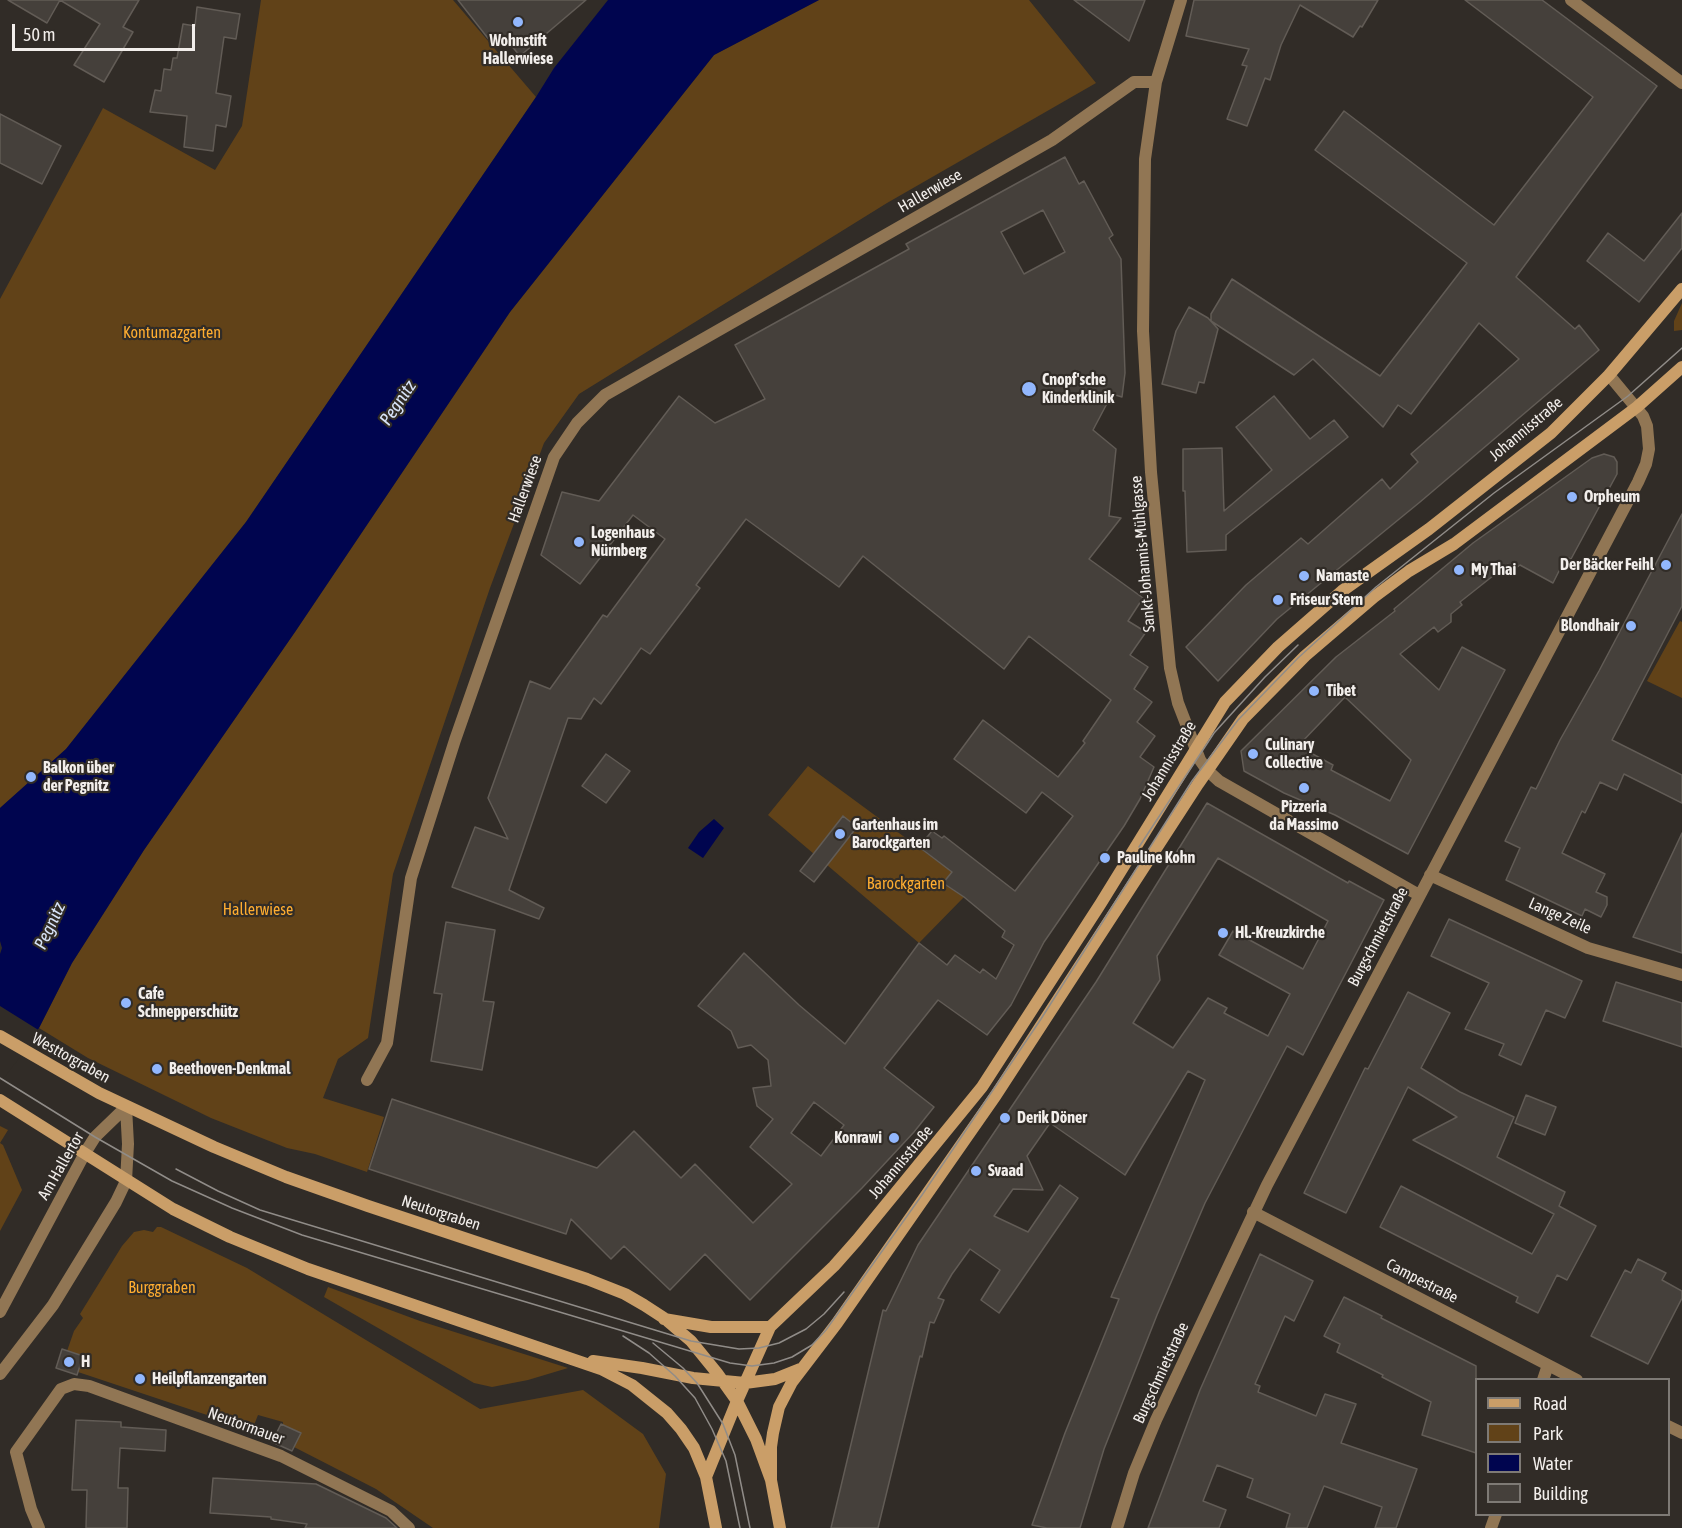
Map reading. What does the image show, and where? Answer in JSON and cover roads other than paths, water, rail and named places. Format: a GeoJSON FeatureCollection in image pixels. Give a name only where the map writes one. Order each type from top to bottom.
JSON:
{"type":"FeatureCollection","features":[{"type":"Feature","properties":{"kind":"main road","name":"Johannisstraße"},"geometry":{"type":"LineString","coordinates":[[737,1401],[770,1328],[850,1248],[982,1087],[1090,922],[1225,702],[1300,627],[1342,591],[1430,529],[1542,440],[1609,375],[1682,289]]}},
{"type":"Feature","properties":{"kind":"main road"},"geometry":{"type":"LineString","coordinates":[[771,1480],[772,1433],[784,1396],[801,1368],[837,1323],[996,1095],[1232,733],[1262,698],[1305,656],[1374,597],[1409,571],[1454,544],[1636,407],[1682,367]]}},
{"type":"Feature","properties":{"kind":"main road","name":"Westtorgraben"},"geometry":{"type":"LineString","coordinates":[[0,1036],[126,1107]]}},
{"type":"Feature","properties":{"kind":"main road"},"geometry":{"type":"LineString","coordinates":[[0,1100],[126,1181],[189,1218],[299,1266],[611,1373],[649,1397],[667,1413],[688,1439],[699,1458],[706,1477],[716,1528]]}},
{"type":"Feature","properties":{"kind":"main road","name":"Neutorgraben"},"geometry":{"type":"LineString","coordinates":[[126,1107],[286,1177],[609,1287],[634,1299],[664,1318],[691,1341],[737,1401],[756,1439],[771,1480],[780,1528]]}},
{"type":"Feature","properties":{"kind":"main road"},"geometry":{"type":"LineString","coordinates":[[664,1318],[711,1327],[770,1328]]}},
{"type":"Feature","properties":{"kind":"main road"},"geometry":{"type":"LineString","coordinates":[[568,1358],[724,1382],[745,1383],[775,1378],[801,1368]]}},
{"type":"Feature","properties":{"kind":"main road"},"geometry":{"type":"LineString","coordinates":[[706,1477],[737,1401]]}},
{"type":"Feature","properties":{"kind":"street","name":"Sankt-Johannis-Mühlgasse"},"geometry":{"type":"LineString","coordinates":[[1181,0],[1156,82],[1145,159],[1144,343],[1151,472],[1170,668],[1178,703],[1200,760],[1207,770],[1219,780],[1419,895]]}},
{"type":"Feature","properties":{"kind":"street"},"geometry":{"type":"LineString","coordinates":[[1571,0],[1682,83]]}},
{"type":"Feature","properties":{"kind":"street","name":"Hallerwiese"},"geometry":{"type":"LineString","coordinates":[[367,1080],[387,1043],[411,878],[459,729],[554,456],[577,423],[605,395],[1052,140],[1134,82],[1156,82]]}},
{"type":"Feature","properties":{"kind":"street","name":"Burgschmietstraße"},"geometry":{"type":"LineString","coordinates":[[1117,1528],[1134,1473],[1156,1420],[1253,1212],[1646,464],[1649,437],[1647,426],[1636,407],[1609,375]]}},
{"type":"Feature","properties":{"kind":"street","name":"Lange Zeile"},"geometry":{"type":"LineString","coordinates":[[1430,874],[1588,948],[1682,975]]}},
{"type":"Feature","properties":{"kind":"street"},"geometry":{"type":"LineString","coordinates":[[0,1374],[53,1305],[116,1202],[126,1181],[128,1144],[126,1107]]}},
{"type":"Feature","properties":{"kind":"street","name":"Am Hallertor"},"geometry":{"type":"LineString","coordinates":[[0,1312],[84,1153],[95,1137],[126,1107]]}},
{"type":"Feature","properties":{"kind":"street","name":"Campestraße"},"geometry":{"type":"LineString","coordinates":[[1253,1212],[1573,1378]]}},
{"type":"Feature","properties":{"kind":"street"},"geometry":{"type":"LineString","coordinates":[[1544,1378],[1548,1365]]}},
{"type":"Feature","properties":{"kind":"street","name":"Neutormauer"},"geometry":{"type":"LineString","coordinates":[[39,1528],[31,1509],[16,1452],[61,1389],[74,1384],[89,1386],[281,1456],[391,1511],[409,1528]]}},
{"type":"Feature","properties":{"kind":"water","name":"Pegnitz"},"geometry":{"type":"Polygon","coordinates":[[[608,0],[819,0],[714,55],[510,312],[295,632],[144,850],[72,963],[39,1028],[0,1080],[0,954],[2,948],[0,941],[0,808],[66,749],[246,522],[554,68],[608,0]]]}},
{"type":"Feature","properties":{"kind":"water"},"geometry":{"type":"Polygon","coordinates":[[[714,819],[724,828],[703,858],[688,848],[699,832],[714,819]]]}},
{"type":"Feature","properties":{"kind":"tram line"},"geometry":{"type":"LineString","coordinates":[[0,1078],[95,1137],[172,1181],[232,1208],[302,1235],[730,1363],[752,1366],[774,1363],[792,1357],[812,1345],[826,1330],[922,1195],[1041,1019],[1192,781],[1238,720],[1298,658],[1376,587],[1494,493],[1628,396],[1682,348]]}},
{"type":"Feature","properties":{"kind":"tram line"},"geometry":{"type":"LineString","coordinates":[[1139,847],[1214,733],[1298,645]]}},
{"type":"Feature","properties":{"kind":"tram line"},"geometry":{"type":"LineString","coordinates":[[176,1169],[260,1210],[691,1341],[739,1349],[759,1348],[779,1343],[806,1329],[824,1314],[844,1292]]}},
{"type":"Feature","properties":{"kind":"tram line"},"geometry":{"type":"LineString","coordinates":[[623,1336],[649,1353],[695,1398],[726,1461],[740,1528]]}},
{"type":"Feature","properties":{"kind":"tram line"},"geometry":{"type":"LineString","coordinates":[[653,1343],[697,1383],[723,1424],[735,1455],[750,1528]]}},
{"type":"Feature","properties":{"kind":"place","name":"Wohnstift Hallerwiese"},"geometry":{"type":"Point","coordinates":[518,22]}},
{"type":"Feature","properties":{"kind":"place","name":"Cnopf'sche Kinderklinik"},"geometry":{"type":"Point","coordinates":[1029,389]}},
{"type":"Feature","properties":{"kind":"place","name":"Orpheum"},"geometry":{"type":"Point","coordinates":[1572,497]}},
{"type":"Feature","properties":{"kind":"place","name":"Logenhaus Nürnberg"},"geometry":{"type":"Point","coordinates":[579,542]}},
{"type":"Feature","properties":{"kind":"place","name":"Der Bäcker Feihl"},"geometry":{"type":"Point","coordinates":[1666,565]}},
{"type":"Feature","properties":{"kind":"place","name":"My Thai"},"geometry":{"type":"Point","coordinates":[1459,570]}},
{"type":"Feature","properties":{"kind":"place","name":"Namaste"},"geometry":{"type":"Point","coordinates":[1304,576]}},
{"type":"Feature","properties":{"kind":"place","name":"Friseur Stern"},"geometry":{"type":"Point","coordinates":[1278,600]}},
{"type":"Feature","properties":{"kind":"place","name":"Blondhair"},"geometry":{"type":"Point","coordinates":[1631,626]}},
{"type":"Feature","properties":{"kind":"place","name":"Tibet"},"geometry":{"type":"Point","coordinates":[1314,691]}},
{"type":"Feature","properties":{"kind":"place","name":"Culinary Collective"},"geometry":{"type":"Point","coordinates":[1253,754]}},
{"type":"Feature","properties":{"kind":"place","name":"Balkon über der Pegnitz"},"geometry":{"type":"Point","coordinates":[31,777]}},
{"type":"Feature","properties":{"kind":"place","name":"Pizzeria da Massimo"},"geometry":{"type":"Point","coordinates":[1304,788]}},
{"type":"Feature","properties":{"kind":"place","name":"Gartenhaus im Barockgarten"},"geometry":{"type":"Point","coordinates":[840,834]}},
{"type":"Feature","properties":{"kind":"place","name":"Pauline Kohn"},"geometry":{"type":"Point","coordinates":[1105,858]}},
{"type":"Feature","properties":{"kind":"place","name":"Hl.-Kreuzkirche"},"geometry":{"type":"Point","coordinates":[1223,933]}},
{"type":"Feature","properties":{"kind":"place","name":"Cafe Schnepperschütz"},"geometry":{"type":"Point","coordinates":[126,1003]}},
{"type":"Feature","properties":{"kind":"place","name":"Beethoven-Denkmal"},"geometry":{"type":"Point","coordinates":[157,1069]}},
{"type":"Feature","properties":{"kind":"place","name":"Derik Döner"},"geometry":{"type":"Point","coordinates":[1005,1118]}},
{"type":"Feature","properties":{"kind":"place","name":"Konrawi"},"geometry":{"type":"Point","coordinates":[894,1138]}},
{"type":"Feature","properties":{"kind":"place","name":"Svaad"},"geometry":{"type":"Point","coordinates":[976,1171]}},
{"type":"Feature","properties":{"kind":"place","name":"H"},"geometry":{"type":"Point","coordinates":[69,1362]}},
{"type":"Feature","properties":{"kind":"place","name":"Heilpflanzengarten"},"geometry":{"type":"Point","coordinates":[140,1379]}},
{"type":"Feature","properties":{"kind":"park label","name":"Kontumazgarten"},"geometry":{"type":"Point","coordinates":[172,333]}},
{"type":"Feature","properties":{"kind":"park label","name":"Barockgarten"},"geometry":{"type":"Point","coordinates":[906,884]}},
{"type":"Feature","properties":{"kind":"park label","name":"Burggraben"},"geometry":{"type":"Point","coordinates":[162,1288]}}]}
